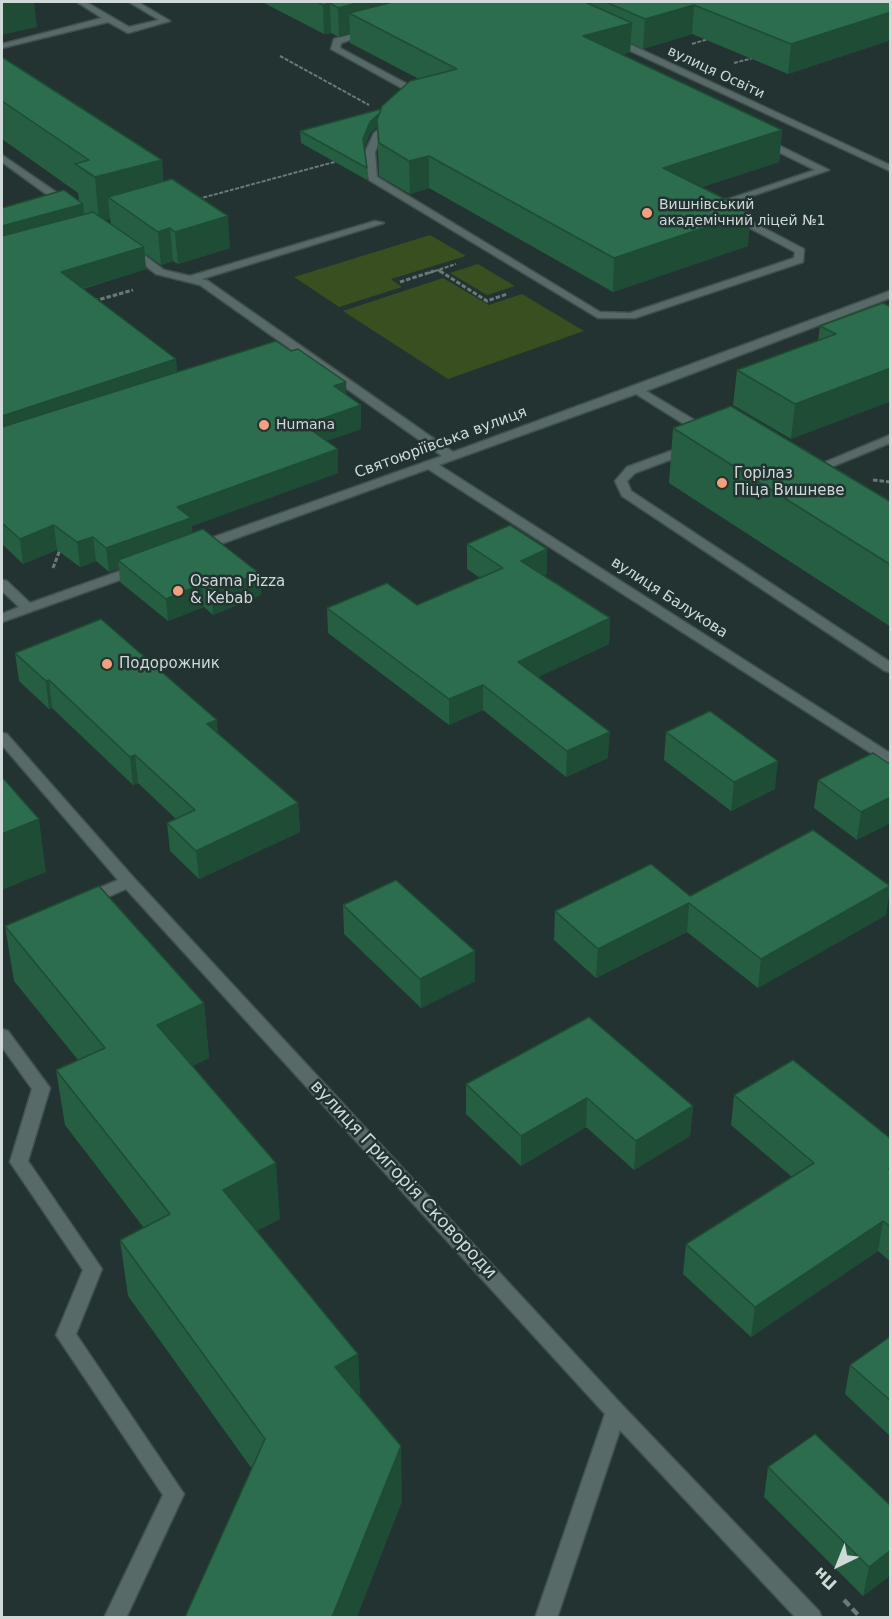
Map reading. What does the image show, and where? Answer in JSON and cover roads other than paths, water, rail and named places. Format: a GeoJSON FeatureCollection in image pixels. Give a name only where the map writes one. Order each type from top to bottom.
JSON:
{"type":"FeatureCollection","features":[{"type":"Feature","properties":{"kind":"street"},"geometry":{"type":"LineString","coordinates":[[81,2],[128,30],[166,21],[134,2]]}},
{"type":"Feature","properties":{"kind":"street"},"geometry":{"type":"LineString","coordinates":[[2,46],[110,20]]}},
{"type":"Feature","properties":{"kind":"street"},"geometry":{"type":"LineString","coordinates":[[380,30],[337,41],[335,49],[421,95],[413,103]]}},
{"type":"Feature","properties":{"kind":"street","name":"вулиця Освіти"},"geometry":{"type":"LineString","coordinates":[[605,36],[891,168]]}},
{"type":"Feature","properties":{"kind":"street"},"geometry":{"type":"LineString","coordinates":[[405,111],[378,135],[370,152],[372,178],[598,315],[631,316],[799,260],[800,251],[713,206],[824,170],[750,135]]}},
{"type":"Feature","properties":{"kind":"street"},"geometry":{"type":"LineString","coordinates":[[2,158],[80,214]]}},
{"type":"Feature","properties":{"kind":"street"},"geometry":{"type":"LineString","coordinates":[[187,277],[380,223]]}},
{"type":"Feature","properties":{"kind":"street"},"geometry":{"type":"LineString","coordinates":[[116,240],[160,272],[204,283],[292,351],[452,457]]}},
{"type":"Feature","properties":{"kind":"street","name":"Святоюріївська вулиця"},"geometry":{"type":"LineString","coordinates":[[189,551],[637,390],[891,294]]}},
{"type":"Feature","properties":{"kind":"street"},"geometry":{"type":"LineString","coordinates":[[637,390],[707,433],[701,443],[631,470],[621,481],[626,493],[891,668]]}},
{"type":"Feature","properties":{"kind":"street"},"geometry":{"type":"LineString","coordinates":[[808,471],[891,439]]}},
{"type":"Feature","properties":{"kind":"street","name":"вулиця Балукова"},"geometry":{"type":"LineString","coordinates":[[430,465],[891,759]]}},
{"type":"Feature","properties":{"kind":"street"},"geometry":{"type":"LineString","coordinates":[[2,618],[145,567]]}},
{"type":"Feature","properties":{"kind":"street"},"geometry":{"type":"LineString","coordinates":[[2,584],[27,608]]}},
{"type":"Feature","properties":{"kind":"street","name":"вулиця Григорія Сковороди"},"geometry":{"type":"LineString","coordinates":[[2,737],[128,882],[616,1412],[811,1617]]}},
{"type":"Feature","properties":{"kind":"street"},"geometry":{"type":"LineString","coordinates":[[76,904],[128,882]]}},
{"type":"Feature","properties":{"kind":"street"},"geometry":{"type":"LineString","coordinates":[[2,1035],[42,1088],[19,1162],[93,1269],[66,1335],[174,1494],[115,1617]]}},
{"type":"Feature","properties":{"kind":"street"},"geometry":{"type":"LineString","coordinates":[[546,1617],[616,1412]]}},
{"type":"Feature","properties":{"kind":"place","name":"Вишнівський академічний ліцей №1"},"geometry":{"type":"Point","coordinates":[647,213]}},
{"type":"Feature","properties":{"kind":"place","name":"Humana"},"geometry":{"type":"Point","coordinates":[264,425]}},
{"type":"Feature","properties":{"kind":"place","name":"Горілаз Піца Вишневе"},"geometry":{"type":"Point","coordinates":[722,483]}},
{"type":"Feature","properties":{"kind":"place","name":"Osama Pizza & Kebab"},"geometry":{"type":"Point","coordinates":[178,591]}},
{"type":"Feature","properties":{"kind":"place","name":"Подорожник"},"geometry":{"type":"Point","coordinates":[107,664]}}]}
